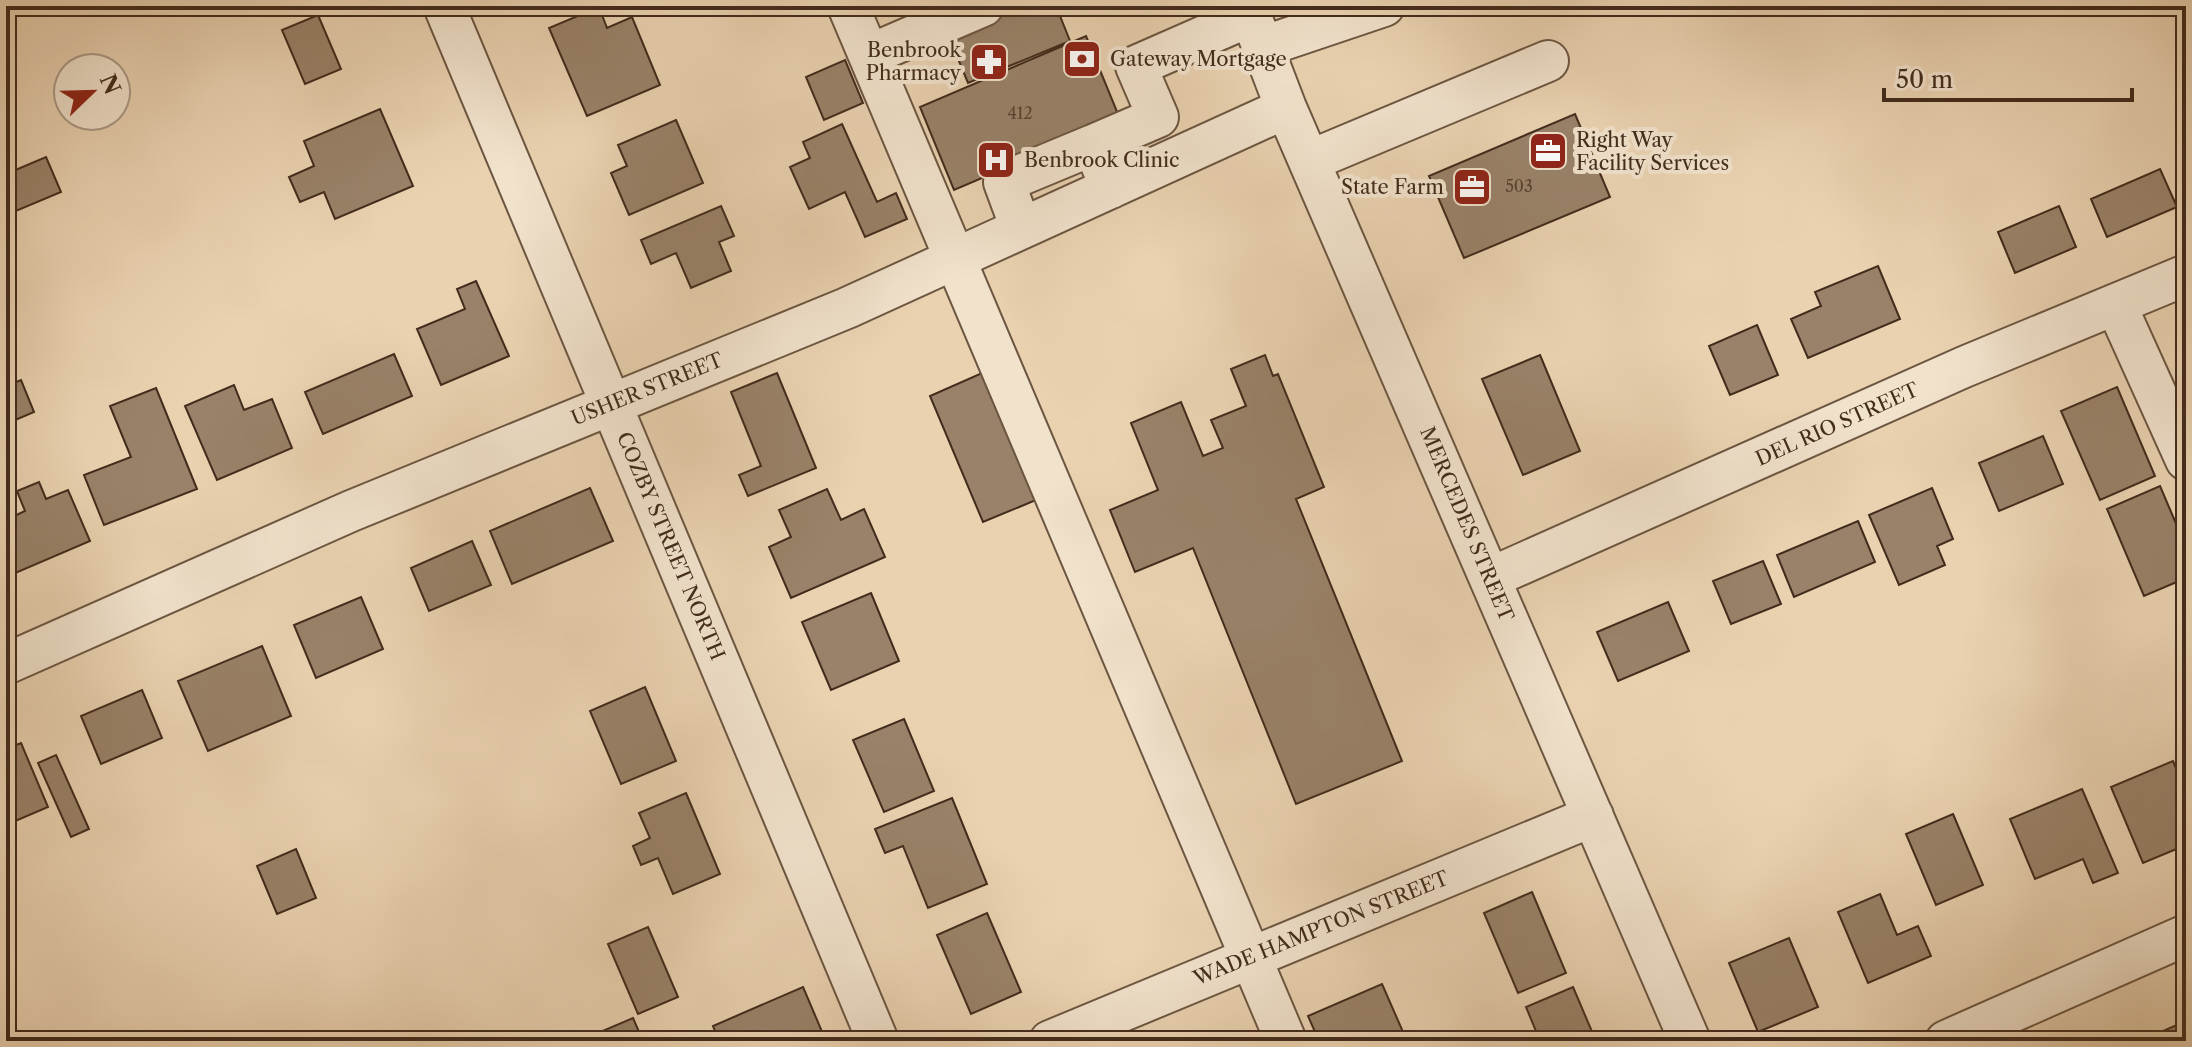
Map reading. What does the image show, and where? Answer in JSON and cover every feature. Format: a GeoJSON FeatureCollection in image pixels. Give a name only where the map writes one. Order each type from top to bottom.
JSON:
{"type":"FeatureCollection","features":[{"type":"Feature","properties":{"kind":"street","name":"COZBY STREET NORTH"},"geometry":{"type":"LineString","coordinates":[[444,6],[878,1041]]}},
{"type":"Feature","properties":{"kind":"street"},"geometry":{"type":"LineString","coordinates":[[848,6],[1286,1041]]}},
{"type":"Feature","properties":{"kind":"street"},"geometry":{"type":"LineString","coordinates":[[869,55],[983,6]]}},
{"type":"Feature","properties":{"kind":"street"},"geometry":{"type":"LineString","coordinates":[[1021,228],[1004,182],[1158,117],[1136,66],[1253,23],[1326,16],[1384,6]]}},
{"type":"Feature","properties":{"kind":"street","name":"MERCEDES STREET"},"geometry":{"type":"LineString","coordinates":[[1253,23],[1286,108],[1690,1041]]}},
{"type":"Feature","properties":{"kind":"street"},"geometry":{"type":"LineString","coordinates":[[1309,161],[1548,61]]}},
{"type":"Feature","properties":{"kind":"street","name":"USHER STREET"},"geometry":{"type":"LineString","coordinates":[[6,664],[351,511],[847,308],[1286,108]]}},
{"type":"Feature","properties":{"kind":"street"},"geometry":{"type":"LineString","coordinates":[[1093,145],[1111,188]]}},
{"type":"Feature","properties":{"kind":"street","name":"DEL RIO STREET"},"geometry":{"type":"LineString","coordinates":[[1490,578],[1964,367],[2186,275]]}},
{"type":"Feature","properties":{"kind":"street"},"geometry":{"type":"LineString","coordinates":[[2116,305],[2186,460]]}},
{"type":"Feature","properties":{"kind":"street","name":"WADE HAMPTON STREET"},"geometry":{"type":"LineString","coordinates":[[1050,1041],[1593,816]]}},
{"type":"Feature","properties":{"kind":"street"},"geometry":{"type":"LineString","coordinates":[[1946,1041],[2186,935]]}},
{"type":"Feature","properties":{"kind":"building"},"geometry":{"type":"Polygon","coordinates":[[[903,6],[944,6],[909,21],[903,6]]]}},
{"type":"Feature","properties":{"kind":"building","name":"Benbrook Pharmacy"},"geometry":{"type":"Polygon","coordinates":[[[1011,6],[1056,6],[1070,41],[968,83],[947,32],[1011,6]]]}},
{"type":"Feature","properties":{"kind":"building"},"geometry":{"type":"Polygon","coordinates":[[[599,7],[607,28],[632,17],[660,85],[587,116],[549,28],[599,7]]]}},
{"type":"Feature","properties":{"kind":"building"},"geometry":{"type":"Polygon","coordinates":[[[318,15],[341,69],[305,84],[282,30],[318,15]]]}},
{"type":"Feature","properties":{"kind":"building"},"geometry":{"type":"Polygon","coordinates":[[[1086,36],[1120,119],[954,190],[920,107],[1086,36]]]}},
{"type":"Feature","properties":{"kind":"building"},"geometry":{"type":"Polygon","coordinates":[[[845,60],[863,103],[824,120],[806,77],[845,60]]]}},
{"type":"Feature","properties":{"kind":"building"},"geometry":{"type":"Polygon","coordinates":[[[380,109],[413,186],[335,219],[324,192],[300,202],[289,177],[314,166],[304,141],[380,109]]]}},
{"type":"Feature","properties":{"kind":"building"},"geometry":{"type":"Polygon","coordinates":[[[1575,114],[1610,197],[1464,258],[1429,176],[1575,114]]]}},
{"type":"Feature","properties":{"kind":"building"},"geometry":{"type":"Polygon","coordinates":[[[676,120],[703,183],[629,215],[611,173],[627,166],[618,145],[676,120]]]}},
{"type":"Feature","properties":{"kind":"building"},"geometry":{"type":"Polygon","coordinates":[[[842,124],[877,202],[896,193],[907,219],[865,237],[845,192],[809,209],[790,167],[810,158],[803,142],[842,124]]]}},
{"type":"Feature","properties":{"kind":"building"},"geometry":{"type":"Polygon","coordinates":[[[46,157],[61,192],[11,213],[6,202],[6,174],[46,157]]]}},
{"type":"Feature","properties":{"kind":"building"},"geometry":{"type":"Polygon","coordinates":[[[2160,169],[2177,207],[2107,237],[2091,199],[2160,169]]]}},
{"type":"Feature","properties":{"kind":"building"},"geometry":{"type":"Polygon","coordinates":[[[721,206],[734,236],[719,242],[731,271],[691,288],[676,253],[651,264],[641,240],[721,206]]]}},
{"type":"Feature","properties":{"kind":"building"},"geometry":{"type":"Polygon","coordinates":[[[2059,206],[2076,247],[2015,273],[1998,232],[2059,206]]]}},
{"type":"Feature","properties":{"kind":"building"},"geometry":{"type":"Polygon","coordinates":[[[1878,266],[1900,319],[1808,358],[1791,319],[1821,306],[1815,292],[1878,266]]]}},
{"type":"Feature","properties":{"kind":"building"},"geometry":{"type":"Polygon","coordinates":[[[476,281],[509,356],[441,385],[417,329],[465,309],[457,289],[476,281]]]}},
{"type":"Feature","properties":{"kind":"building"},"geometry":{"type":"Polygon","coordinates":[[[1757,325],[1778,375],[1730,395],[1709,346],[1757,325]]]}},
{"type":"Feature","properties":{"kind":"building"},"geometry":{"type":"Polygon","coordinates":[[[394,354],[412,396],[323,434],[305,392],[394,354]]]}},
{"type":"Feature","properties":{"kind":"building"},"geometry":{"type":"Polygon","coordinates":[[[1265,355],[1273,376],[1278,374],[1324,487],[1296,499],[1402,761],[1296,804],[1193,548],[1135,572],[1110,510],[1158,490],[1131,423],[1181,402],[1203,456],[1223,448],[1211,420],[1246,406],[1231,369],[1265,355]]]}},
{"type":"Feature","properties":{"kind":"building"},"geometry":{"type":"Polygon","coordinates":[[[1540,355],[1580,451],[1523,475],[1482,379],[1540,355]]]}},
{"type":"Feature","properties":{"kind":"building"},"geometry":{"type":"Polygon","coordinates":[[[777,373],[816,468],[748,496],[739,475],[761,466],[731,392],[777,373]]]}},
{"type":"Feature","properties":{"kind":"building"},"geometry":{"type":"Polygon","coordinates":[[[982,373],[1036,500],[983,522],[930,396],[982,373]]]}},
{"type":"Feature","properties":{"kind":"building"},"geometry":{"type":"Polygon","coordinates":[[[21,380],[34,412],[6,424],[6,386],[21,380]]]}},
{"type":"Feature","properties":{"kind":"building"},"geometry":{"type":"Polygon","coordinates":[[[234,385],[244,410],[272,399],[292,448],[217,480],[185,406],[234,385]]]}},
{"type":"Feature","properties":{"kind":"building"},"geometry":{"type":"Polygon","coordinates":[[[2117,387],[2155,476],[2100,500],[2061,411],[2117,387]]]}},
{"type":"Feature","properties":{"kind":"building"},"geometry":{"type":"Polygon","coordinates":[[[156,388],[197,489],[104,525],[84,475],[131,457],[110,406],[156,388]]]}},
{"type":"Feature","properties":{"kind":"building"},"geometry":{"type":"Polygon","coordinates":[[[2043,436],[2063,484],[1999,511],[1979,463],[2043,436]]]}},
{"type":"Feature","properties":{"kind":"building"},"geometry":{"type":"Polygon","coordinates":[[[39,482],[46,499],[68,490],[90,541],[6,577],[6,520],[25,511],[17,491],[39,482]]]}},
{"type":"Feature","properties":{"kind":"building"},"geometry":{"type":"Polygon","coordinates":[[[2160,486],[2186,547],[2186,578],[2144,596],[2107,509],[2160,486]]]}},
{"type":"Feature","properties":{"kind":"building"},"geometry":{"type":"Polygon","coordinates":[[[590,488],[613,541],[512,584],[490,531],[590,488]]]}},
{"type":"Feature","properties":{"kind":"building"},"geometry":{"type":"Polygon","coordinates":[[[1932,488],[1953,539],[1937,546],[1945,565],[1899,585],[1869,515],[1932,488]]]}},
{"type":"Feature","properties":{"kind":"building"},"geometry":{"type":"Polygon","coordinates":[[[827,489],[841,520],[864,509],[885,557],[791,598],[769,547],[791,537],[779,510],[827,489]]]}},
{"type":"Feature","properties":{"kind":"building"},"geometry":{"type":"Polygon","coordinates":[[[1858,521],[1875,562],[1794,597],[1777,555],[1858,521]]]}},
{"type":"Feature","properties":{"kind":"building"},"geometry":{"type":"Polygon","coordinates":[[[472,541],[491,585],[429,611],[411,568],[472,541]]]}},
{"type":"Feature","properties":{"kind":"building"},"geometry":{"type":"Polygon","coordinates":[[[1763,561],[1781,604],[1731,624],[1713,581],[1763,561]]]}},
{"type":"Feature","properties":{"kind":"building"},"geometry":{"type":"Polygon","coordinates":[[[871,593],[899,661],[831,690],[802,622],[871,593]]]}},
{"type":"Feature","properties":{"kind":"building"},"geometry":{"type":"Polygon","coordinates":[[[361,597],[383,649],[316,678],[294,625],[361,597]]]}},
{"type":"Feature","properties":{"kind":"building"},"geometry":{"type":"Polygon","coordinates":[[[1668,602],[1689,651],[1618,681],[1597,632],[1668,602]]]}},
{"type":"Feature","properties":{"kind":"building"},"geometry":{"type":"Polygon","coordinates":[[[262,646],[291,716],[208,751],[178,681],[262,646]]]}},
{"type":"Feature","properties":{"kind":"building"},"geometry":{"type":"Polygon","coordinates":[[[645,687],[676,761],[621,784],[590,711],[645,687]]]}},
{"type":"Feature","properties":{"kind":"building"},"geometry":{"type":"Polygon","coordinates":[[[142,690],[162,738],[101,764],[81,716],[142,690]]]}},
{"type":"Feature","properties":{"kind":"building"},"geometry":{"type":"Polygon","coordinates":[[[904,719],[934,791],[884,812],[853,740],[904,719]]]}},
{"type":"Feature","properties":{"kind":"building"},"geometry":{"type":"Polygon","coordinates":[[[21,743],[48,807],[6,825],[6,749],[21,743]]]}},
{"type":"Feature","properties":{"kind":"building"},"geometry":{"type":"Polygon","coordinates":[[[56,755],[89,829],[71,837],[38,763],[56,755]]]}},
{"type":"Feature","properties":{"kind":"building"},"geometry":{"type":"Polygon","coordinates":[[[2173,761],[2186,792],[2186,845],[2143,863],[2111,787],[2173,761]]]}},
{"type":"Feature","properties":{"kind":"building"},"geometry":{"type":"Polygon","coordinates":[[[2082,789],[2118,873],[2093,883],[2083,859],[2035,879],[2010,819],[2082,789]]]}},
{"type":"Feature","properties":{"kind":"building"},"geometry":{"type":"Polygon","coordinates":[[[686,793],[720,874],[673,894],[658,858],[641,865],[633,846],[650,838],[639,813],[686,793]]]}},
{"type":"Feature","properties":{"kind":"building"},"geometry":{"type":"Polygon","coordinates":[[[952,798],[987,884],[928,908],[903,846],[885,853],[875,829],[952,798]]]}},
{"type":"Feature","properties":{"kind":"building"},"geometry":{"type":"Polygon","coordinates":[[[1953,814],[1983,885],[1936,905],[1906,834],[1953,814]]]}},
{"type":"Feature","properties":{"kind":"building"},"geometry":{"type":"Polygon","coordinates":[[[296,849],[316,898],[277,914],[257,866],[296,849]]]}},
{"type":"Feature","properties":{"kind":"building"},"geometry":{"type":"Polygon","coordinates":[[[1532,892],[1566,973],[1518,993],[1484,913],[1532,892]]]}},
{"type":"Feature","properties":{"kind":"building"},"geometry":{"type":"Polygon","coordinates":[[[1880,894],[1897,935],[1918,926],[1931,956],[1868,983],[1838,912],[1880,894]]]}},
{"type":"Feature","properties":{"kind":"building"},"geometry":{"type":"Polygon","coordinates":[[[987,913],[1021,992],[971,1014],[937,935],[987,913]]]}},
{"type":"Feature","properties":{"kind":"building"},"geometry":{"type":"Polygon","coordinates":[[[648,927],[678,997],[638,1014],[608,944],[648,927]]]}},
{"type":"Feature","properties":{"kind":"building"},"geometry":{"type":"Polygon","coordinates":[[[1789,938],[1818,1007],[1758,1032],[1729,963],[1789,938]]]}},
{"type":"Feature","properties":{"kind":"building"},"geometry":{"type":"Polygon","coordinates":[[[1382,984],[1407,1041],[1319,1041],[1308,1016],[1382,984]]]}},
{"type":"Feature","properties":{"kind":"building"},"geometry":{"type":"Polygon","coordinates":[[[803,987],[826,1041],[719,1041],[713,1026],[803,987]]]}},
{"type":"Feature","properties":{"kind":"building"},"geometry":{"type":"Polygon","coordinates":[[[1573,987],[1596,1041],[1540,1041],[1526,1007],[1573,987]]]}},
{"type":"Feature","properties":{"kind":"building"},"geometry":{"type":"Polygon","coordinates":[[[633,1018],[643,1041],[587,1041],[586,1038],[633,1018]]]}},
{"type":"Feature","properties":{"kind":"building"},"geometry":{"type":"Polygon","coordinates":[[[2186,1021],[2186,1041],[2140,1041],[2186,1021]]]}},
{"type":"Feature","properties":{"kind":"place","name":"Gateway Mortgage"},"geometry":{"type":"Point","coordinates":[1082,59]}},
{"type":"Feature","properties":{"kind":"place","name":"Benbrook Pharmacy"},"geometry":{"type":"Point","coordinates":[989,62]}},
{"type":"Feature","properties":{"kind":"place","name":"Right Way Facility Services"},"geometry":{"type":"Point","coordinates":[1548,151]}},
{"type":"Feature","properties":{"kind":"place","name":"Benbrook Clinic"},"geometry":{"type":"Point","coordinates":[996,160]}},
{"type":"Feature","properties":{"kind":"place","name":"State Farm"},"geometry":{"type":"Point","coordinates":[1472,187]}}]}
